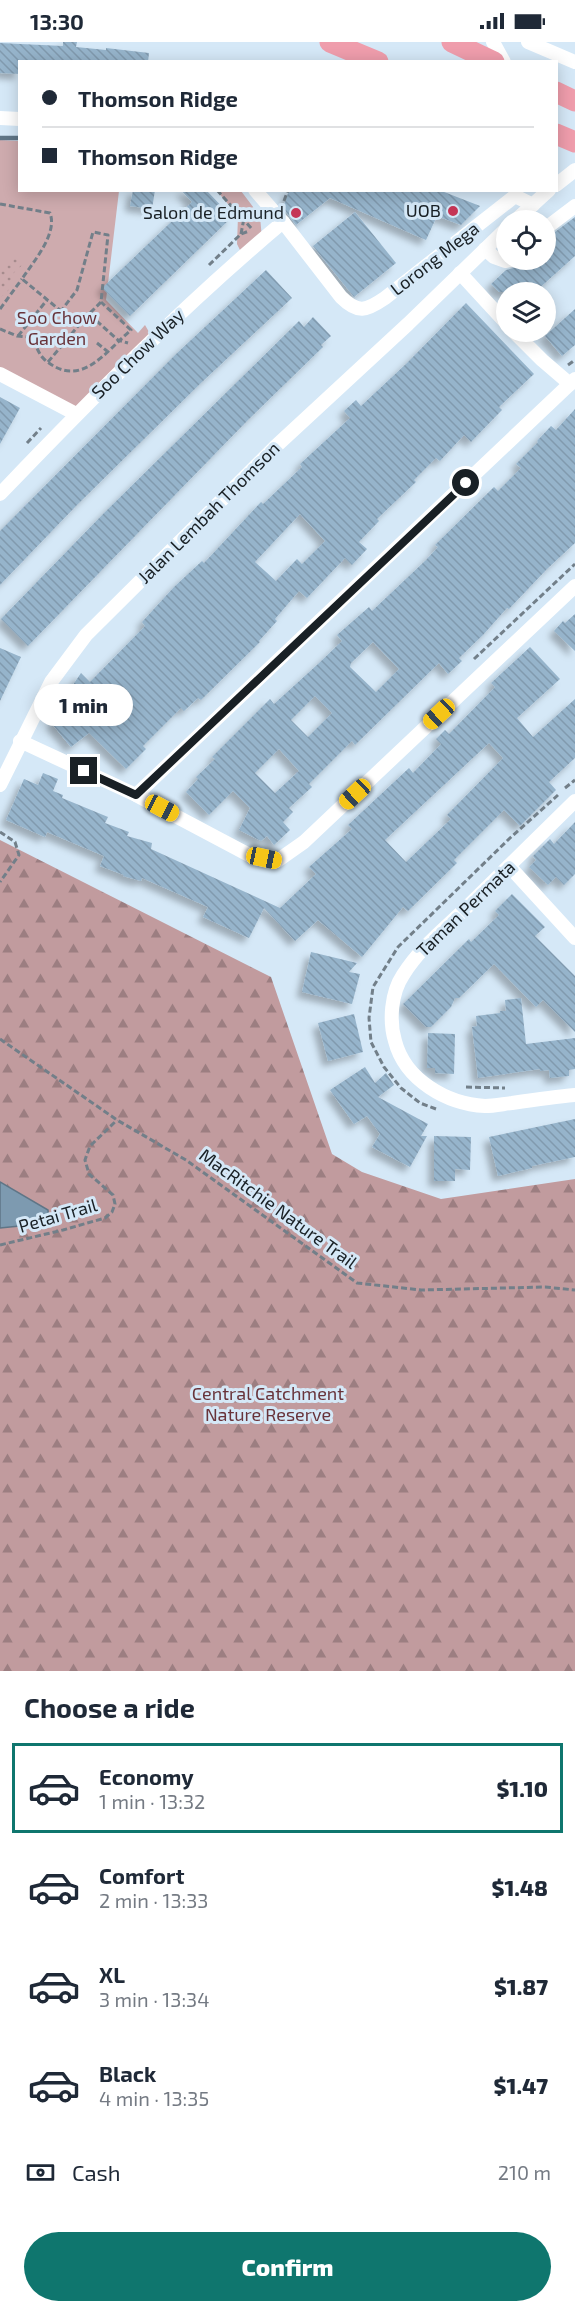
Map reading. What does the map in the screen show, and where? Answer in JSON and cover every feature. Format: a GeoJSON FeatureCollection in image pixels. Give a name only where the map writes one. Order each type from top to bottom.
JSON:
{"type":"FeatureCollection","features":[{"type":"Feature","properties":{"kind":"main road"},"geometry":{"type":"LineString","coordinates":[[330,42],[373,60]]}},
{"type":"Feature","properties":{"kind":"main road"},"geometry":{"type":"LineString","coordinates":[[462,43],[491,60]]}},
{"type":"Feature","properties":{"kind":"main road"},"geometry":{"type":"LineString","coordinates":[[558,93],[575,101]]}},
{"type":"Feature","properties":{"kind":"main road"},"geometry":{"type":"LineString","coordinates":[[558,135],[575,142]]}},
{"type":"Feature","properties":{"kind":"street"},"geometry":{"type":"LineString","coordinates":[[493,42],[503,60]]}},
{"type":"Feature","properties":{"kind":"street"},"geometry":{"type":"LineString","coordinates":[[528,42],[575,62]]}},
{"type":"Feature","properties":{"kind":"street"},"geometry":{"type":"LineString","coordinates":[[0,118],[18,119]]}},
{"type":"Feature","properties":{"kind":"street"},"geometry":{"type":"LineString","coordinates":[[558,183],[575,170]]}},
{"type":"Feature","properties":{"kind":"street"},"geometry":{"type":"LineString","coordinates":[[257,192],[283,222]]}},
{"type":"Feature","properties":{"kind":"street"},"geometry":{"type":"LineString","coordinates":[[527,210],[547,192]]}},
{"type":"Feature","properties":{"kind":"street","name":"Lorong Mega"},"geometry":{"type":"LineString","coordinates":[[283,222],[351,308],[360,310],[385,298],[515,196],[533,205]]}},
{"type":"Feature","properties":{"kind":"street"},"geometry":{"type":"LineString","coordinates":[[556,220],[575,206]]}},
{"type":"Feature","properties":{"kind":"street","name":"Soo Chow Way"},"geometry":{"type":"LineString","coordinates":[[0,494],[76,414],[215,280],[283,222]]}},
{"type":"Feature","properties":{"kind":"street","name":"Jalan Lembah Thomson"},"geometry":{"type":"LineString","coordinates":[[0,785],[51,682],[86,635],[275,447],[408,324],[496,238]]}},
{"type":"Feature","properties":{"kind":"street"},"geometry":{"type":"LineString","coordinates":[[485,249],[496,258]]}},
{"type":"Feature","properties":{"kind":"street"},"geometry":{"type":"LineString","coordinates":[[460,273],[496,312]]}},
{"type":"Feature","properties":{"kind":"street"},"geometry":{"type":"LineString","coordinates":[[136,795],[572,382],[542,360],[524,342]]}},
{"type":"Feature","properties":{"kind":"street"},"geometry":{"type":"LineString","coordinates":[[0,374],[76,414]]}},
{"type":"Feature","properties":{"kind":"street"},"geometry":{"type":"LineString","coordinates":[[21,741],[136,795],[251,855],[277,861],[304,842],[575,586]]}},
{"type":"Feature","properties":{"kind":"street","name":"Taman Permata"},"geometry":{"type":"LineString","coordinates":[[575,801],[430,940],[401,977],[392,1012],[394,1040],[401,1057],[413,1074],[429,1087],[456,1100],[485,1106],[575,1095]]}},
{"type":"Feature","properties":{"kind":"street"},"geometry":{"type":"LineString","coordinates":[[509,866],[575,938]]}},
{"type":"Feature","properties":{"kind":"path"},"geometry":{"type":"LineString","coordinates":[[219,192],[262,239]]}},
{"type":"Feature","properties":{"kind":"path"},"geometry":{"type":"LineString","coordinates":[[0,204],[50,213],[53,219],[53,225],[43,247],[0,309]]}},
{"type":"Feature","properties":{"kind":"path"},"geometry":{"type":"LineString","coordinates":[[241,234],[244,218]]}},
{"type":"Feature","properties":{"kind":"path"},"geometry":{"type":"LineString","coordinates":[[48,362],[100,302],[108,235],[93,232],[77,290],[61,311]]}},
{"type":"Feature","properties":{"kind":"path"},"geometry":{"type":"LineString","coordinates":[[22,279],[79,325]]}},
{"type":"Feature","properties":{"kind":"path"},"geometry":{"type":"LineString","coordinates":[[17,336],[47,300]]}},
{"type":"Feature","properties":{"kind":"path"},"geometry":{"type":"LineString","coordinates":[[0,329],[32,339],[40,355],[48,362],[61,369],[77,371],[92,365],[130,330],[100,302]]}},
{"type":"Feature","properties":{"kind":"path"},"geometry":{"type":"LineString","coordinates":[[88,314],[118,340],[131,344]]}},
{"type":"Feature","properties":{"kind":"path"},"geometry":{"type":"LineString","coordinates":[[97,343],[106,351]]}},
{"type":"Feature","properties":{"kind":"path"},"geometry":{"type":"LineString","coordinates":[[466,667],[575,564]]}},
{"type":"Feature","properties":{"kind":"path"},"geometry":{"type":"LineString","coordinates":[[438,1110],[420,1103],[401,1088],[384,1067],[375,1050],[371,1042],[369,1018],[374,987],[398,947],[510,838],[575,780]]}},
{"type":"Feature","properties":{"kind":"path"},"geometry":{"type":"LineString","coordinates":[[0,832],[15,842],[19,855],[0,882]]}},
{"type":"Feature","properties":{"kind":"path","name":"MacRitchie Nature Trail"},"geometry":{"type":"LineString","coordinates":[[0,1039],[117,1120],[186,1160],[357,1283],[421,1290],[545,1287],[575,1290]]}},
{"type":"Feature","properties":{"kind":"path"},"geometry":{"type":"LineString","coordinates":[[457,1084],[466,1087],[507,1088]]}},
{"type":"Feature","properties":{"kind":"path","name":"Petai Trail"},"geometry":{"type":"LineString","coordinates":[[0,1245],[105,1218],[112,1212],[115,1204],[113,1195],[88,1174],[85,1160],[90,1146],[117,1120]]}},
{"type":"Feature","properties":{"kind":"green space","name":"Soo Chow Garden"},"geometry":{"type":"Polygon","coordinates":[[[0,140],[18,141],[18,192],[119,192],[106,300],[138,333],[145,325],[153,339],[77,414],[0,374],[0,140]]]}},
{"type":"Feature","properties":{"kind":"green space"},"geometry":{"type":"Polygon","coordinates":[[[218,192],[242,192],[260,216],[262,239],[243,256],[237,244],[238,216],[218,192]]]}},
{"type":"Feature","properties":{"kind":"green space"},"geometry":{"type":"Polygon","coordinates":[[[12,256],[21,257],[22,265],[13,275],[8,291],[0,297],[0,270],[12,256]]]}},
{"type":"Feature","properties":{"kind":"green space","name":"Central Catchment Nature Reserve"},"geometry":{"type":"Polygon","coordinates":[[[0,840],[271,977],[332,1154],[362,1172],[441,1199],[575,1179],[575,1671],[0,1671],[0,1228],[49,1223],[48,1210],[0,1182],[0,840]]]}},
{"type":"Feature","properties":{"kind":"water"},"geometry":{"type":"Polygon","coordinates":[[[0,1182],[48,1210],[49,1223],[0,1228],[0,1182]]]}},
{"type":"Feature","properties":{"kind":"building"},"geometry":{"type":"Polygon","coordinates":[[[63,42],[77,42],[76,47],[149,53],[148,60],[18,60],[18,74],[0,73],[0,43],[63,46],[63,42]]]}},
{"type":"Feature","properties":{"kind":"building"},"geometry":{"type":"Polygon","coordinates":[[[133,192],[155,192],[152,209],[130,206],[133,192]]]}},
{"type":"Feature","properties":{"kind":"building"},"geometry":{"type":"Polygon","coordinates":[[[183,192],[208,192],[232,217],[130,316],[102,288],[192,202],[183,192]]]}},
{"type":"Feature","properties":{"kind":"building"},"geometry":{"type":"Polygon","coordinates":[[[288,192],[444,192],[480,206],[461,225],[437,216],[426,240],[330,198],[296,225],[283,208],[288,192]]]}},
{"type":"Feature","properties":{"kind":"building"},"geometry":{"type":"Polygon","coordinates":[[[355,212],[396,263],[354,297],[313,246],[355,212]]]}},
{"type":"Feature","properties":{"kind":"building"},"geometry":{"type":"Polygon","coordinates":[[[575,217],[575,256],[546,282],[496,282],[496,289],[491,284],[506,270],[556,270],[556,231],[575,217]]]}},
{"type":"Feature","properties":{"kind":"building"},"geometry":{"type":"Polygon","coordinates":[[[266,270],[292,298],[202,382],[77,505],[0,585],[0,531],[176,354],[266,270]]]}},
{"type":"Feature","properties":{"kind":"building"},"geometry":{"type":"Polygon","coordinates":[[[466,303],[496,334],[496,342],[503,342],[534,374],[499,407],[502,410],[471,442],[464,435],[440,461],[436,458],[414,480],[416,482],[377,519],[379,521],[359,542],[367,549],[352,565],[345,558],[307,598],[299,591],[275,619],[277,621],[260,642],[201,700],[198,698],[184,711],[181,708],[143,746],[146,749],[126,769],[89,733],[71,747],[52,724],[64,698],[81,673],[90,682],[145,626],[142,622],[174,587],[202,561],[204,563],[261,502],[263,504],[302,467],[300,464],[350,418],[344,411],[356,400],[361,406],[466,303]],[[300,514],[255,562],[276,581],[297,559],[302,564],[325,541],[300,514]]]}},
{"type":"Feature","properties":{"kind":"building"},"geometry":{"type":"Polygon","coordinates":[[[575,309],[575,345],[562,356],[550,342],[556,342],[556,326],[575,309]]]}},
{"type":"Feature","properties":{"kind":"building"},"geometry":{"type":"Polygon","coordinates":[[[313,317],[331,336],[321,345],[323,347],[248,420],[28,646],[1,619],[104,513],[299,321],[304,327],[313,317]]]}},
{"type":"Feature","properties":{"kind":"building"},"geometry":{"type":"Polygon","coordinates":[[[0,397],[20,408],[0,444],[0,397]]]}},
{"type":"Feature","properties":{"kind":"building"},"geometry":{"type":"Polygon","coordinates":[[[575,409],[575,543],[509,609],[507,608],[459,658],[462,661],[448,674],[439,663],[355,745],[352,741],[309,784],[312,787],[289,808],[293,812],[283,822],[290,830],[274,845],[267,836],[261,841],[239,830],[250,808],[233,791],[209,815],[186,792],[198,779],[196,777],[215,759],[212,757],[270,699],[274,704],[318,664],[342,641],[337,635],[369,607],[372,611],[426,560],[438,547],[435,545],[494,487],[498,491],[521,468],[516,464],[551,426],[556,430],[575,409]],[[373,642],[351,663],[350,667],[376,692],[399,669],[373,642]],[[315,696],[291,720],[308,737],[332,713],[315,696]],[[279,749],[255,773],[275,793],[299,771],[279,749]]]}},
{"type":"Feature","properties":{"kind":"building"},"geometry":{"type":"Polygon","coordinates":[[[575,614],[575,651],[554,631],[563,621],[565,623],[575,614]]]}},
{"type":"Feature","properties":{"kind":"building"},"geometry":{"type":"Polygon","coordinates":[[[530,647],[560,679],[517,718],[533,737],[575,699],[575,758],[549,782],[556,790],[520,826],[504,810],[454,860],[457,863],[408,911],[403,907],[362,957],[318,920],[295,941],[264,908],[249,938],[203,917],[208,907],[142,878],[141,881],[123,876],[100,866],[104,856],[47,832],[45,837],[6,820],[24,779],[38,785],[43,773],[58,779],[53,791],[63,795],[62,798],[108,817],[105,823],[129,832],[127,836],[152,843],[151,849],[280,908],[316,874],[309,867],[352,829],[348,825],[409,768],[413,773],[441,744],[436,739],[445,730],[449,734],[495,687],[491,683],[530,647]],[[489,743],[385,840],[406,862],[451,819],[447,815],[503,758],[489,743]]]}},
{"type":"Feature","properties":{"kind":"building"},"geometry":{"type":"Polygon","coordinates":[[[0,648],[21,657],[0,701],[0,648]]]}},
{"type":"Feature","properties":{"kind":"building"},"geometry":{"type":"Polygon","coordinates":[[[575,822],[575,874],[564,885],[556,877],[548,885],[529,867],[536,860],[533,856],[550,839],[554,844],[575,822]]]}},
{"type":"Feature","properties":{"kind":"building"},"geometry":{"type":"Polygon","coordinates":[[[512,894],[545,927],[535,936],[575,976],[575,1032],[543,1000],[536,1007],[494,964],[459,998],[455,998],[451,1007],[431,1027],[426,1027],[403,1004],[469,939],[471,942],[499,915],[495,911],[512,894]]]}},
{"type":"Feature","properties":{"kind":"building"},"geometry":{"type":"Polygon","coordinates":[[[311,952],[357,963],[349,972],[360,974],[352,1004],[302,992],[311,952]]]}},
{"type":"Feature","properties":{"kind":"building"},"geometry":{"type":"Polygon","coordinates":[[[521,998],[526,1044],[575,1038],[575,1069],[569,1070],[569,1076],[550,1078],[549,1070],[540,1071],[540,1069],[478,1078],[472,1027],[477,1026],[476,1016],[506,1011],[505,1000],[521,998]]]}},
{"type":"Feature","properties":{"kind":"building"},"geometry":{"type":"Polygon","coordinates":[[[354,1014],[363,1052],[328,1061],[318,1023],[354,1014]]]}},
{"type":"Feature","properties":{"kind":"building"},"geometry":{"type":"Polygon","coordinates":[[[428,1033],[455,1034],[454,1074],[435,1073],[435,1068],[427,1068],[428,1033]]]}},
{"type":"Feature","properties":{"kind":"building"},"geometry":{"type":"Polygon","coordinates":[[[365,1067],[375,1083],[386,1073],[394,1085],[378,1097],[428,1124],[421,1136],[427,1136],[410,1167],[372,1147],[380,1134],[367,1116],[354,1124],[330,1090],[365,1067]]]}},
{"type":"Feature","properties":{"kind":"building"},"geometry":{"type":"Polygon","coordinates":[[[575,1119],[575,1157],[498,1176],[489,1137],[575,1119]]]}},
{"type":"Feature","properties":{"kind":"building"},"geometry":{"type":"Polygon","coordinates":[[[434,1136],[471,1137],[470,1170],[455,1169],[455,1181],[434,1181],[434,1136]]]}},
{"type":"Feature","properties":{"kind":"waterway"},"geometry":{"type":"LineString","coordinates":[[0,138],[18,138]]}},
{"type":"Feature","properties":{"kind":"place","name":"UOB"},"geometry":{"type":"Point","coordinates":[453,211]}},
{"type":"Feature","properties":{"kind":"place","name":"Salon de Edmund"},"geometry":{"type":"Point","coordinates":[296,213]}},
{"type":"Feature","properties":{"kind":"route"},"geometry":{"type":"LineString","coordinates":[[84,771],[136,795],[466,483]]}}]}
